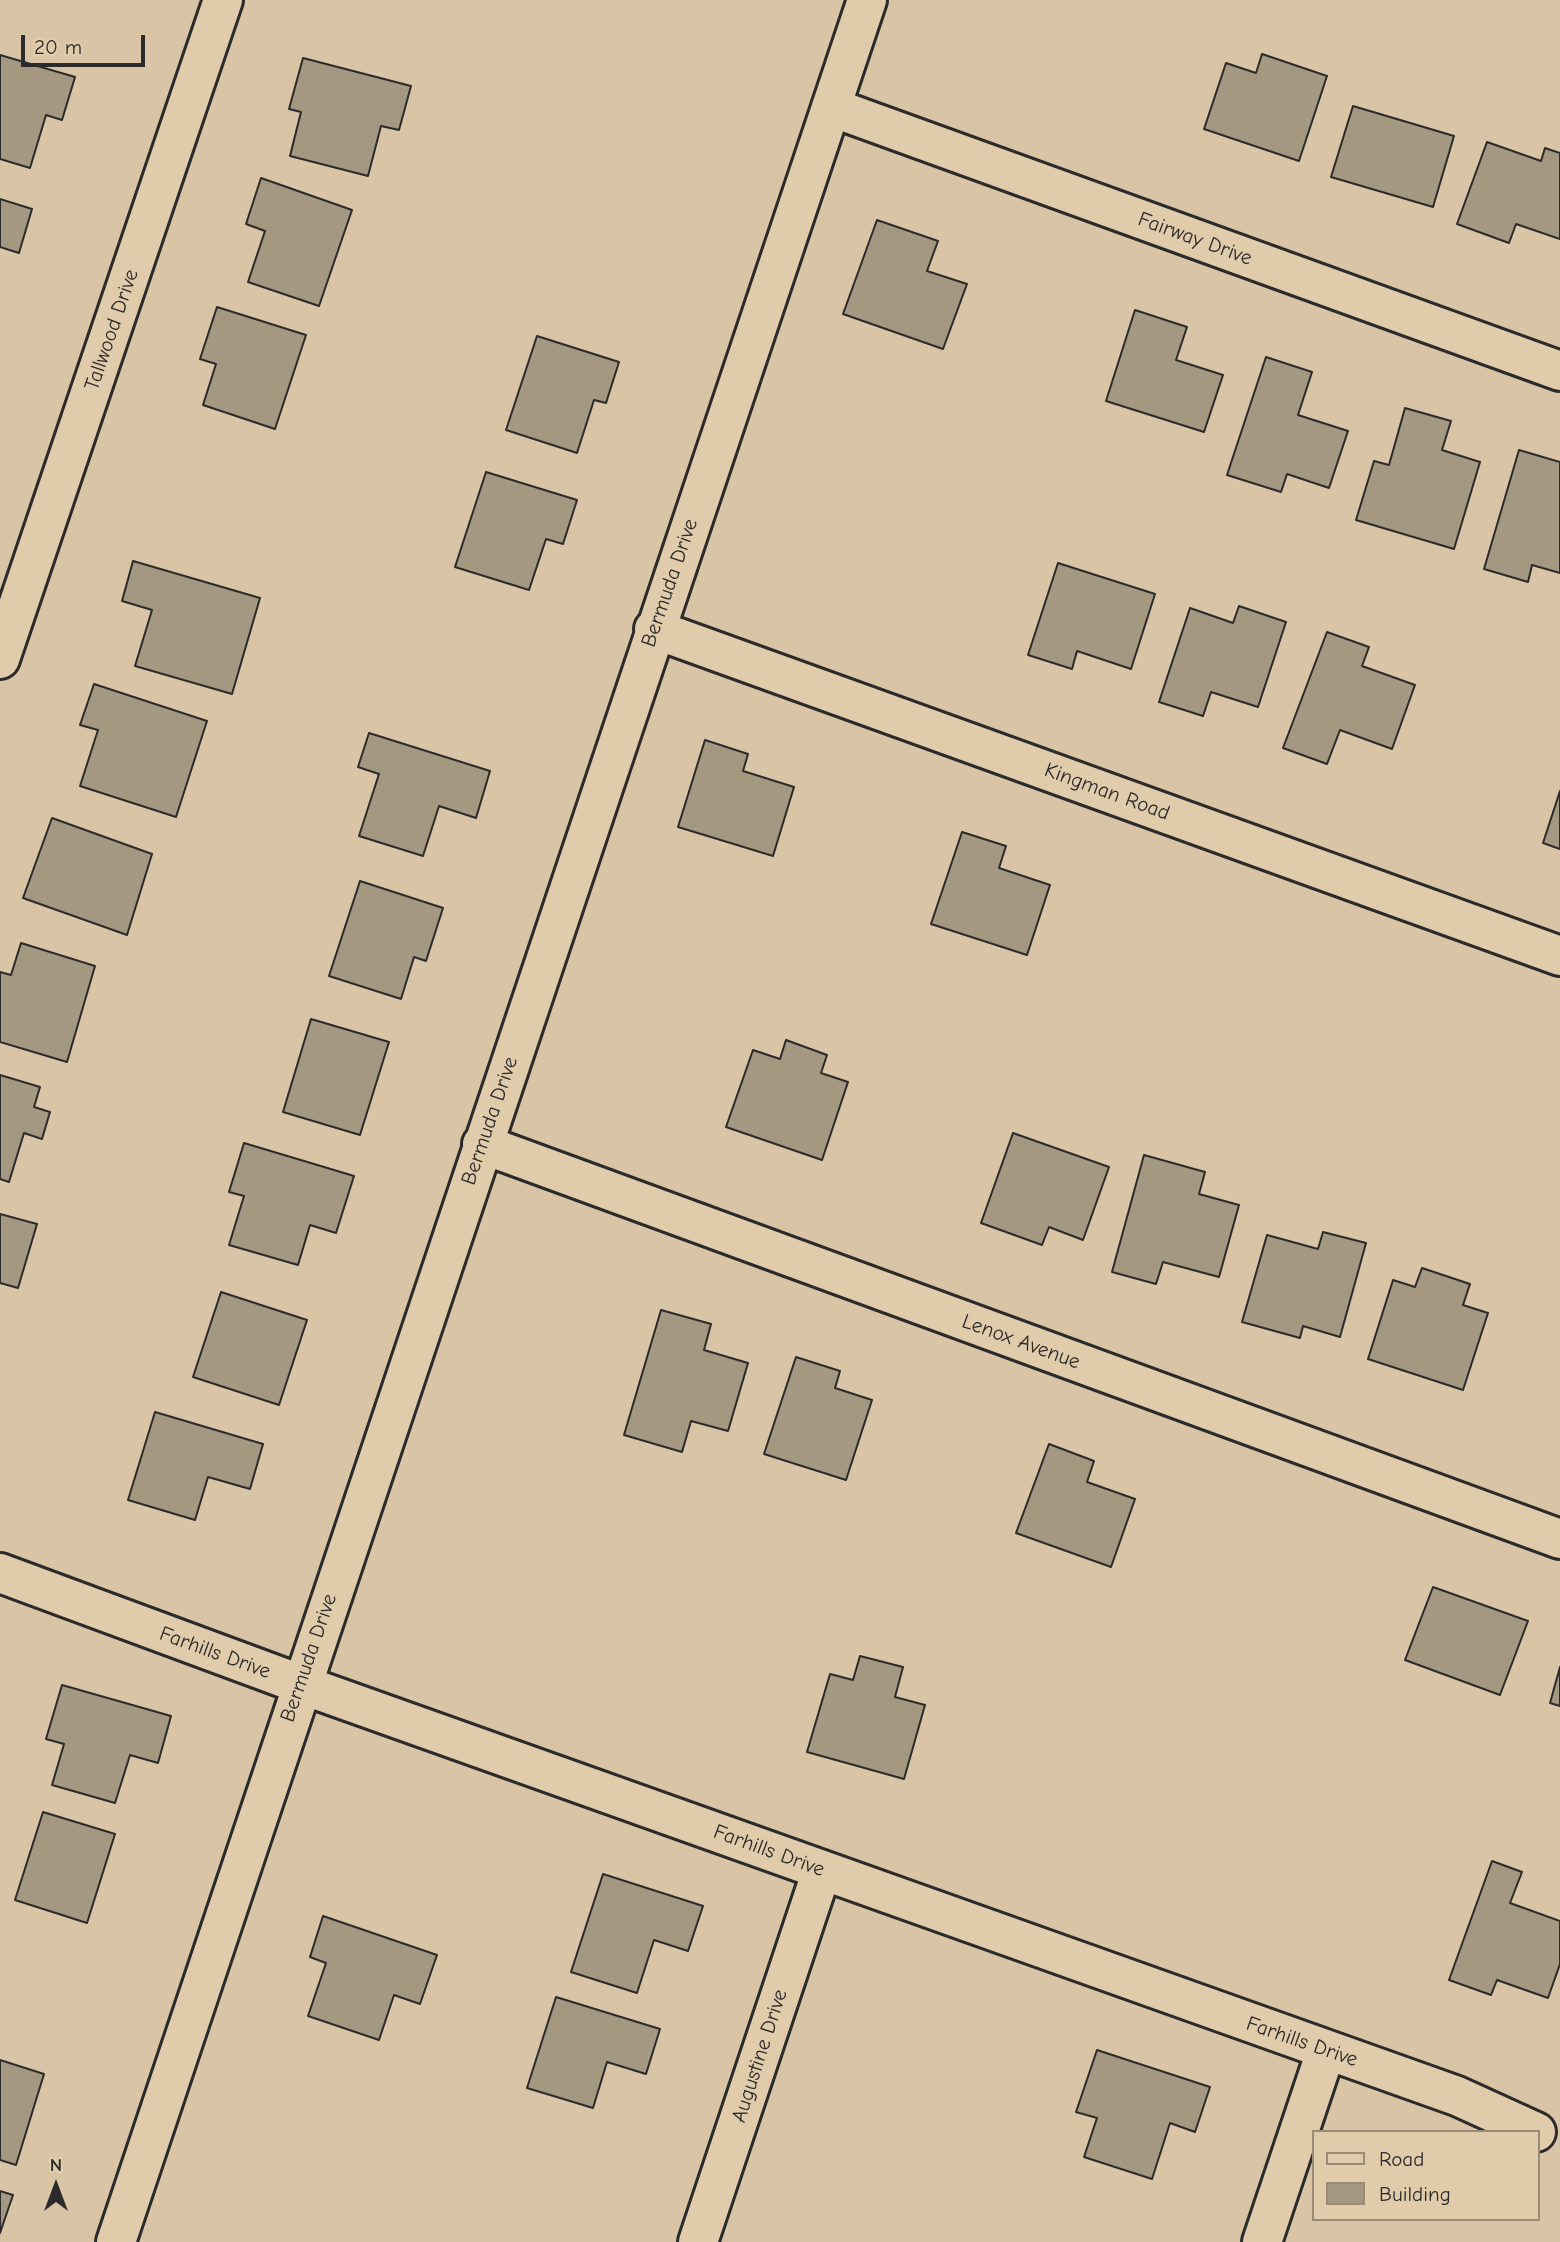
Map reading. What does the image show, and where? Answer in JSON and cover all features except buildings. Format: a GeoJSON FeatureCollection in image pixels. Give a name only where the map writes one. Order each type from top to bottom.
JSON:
{"type":"FeatureCollection","features":[{"type":"Feature","properties":{"kind":"street","name":"Tallwood Drive"},"geometry":{"type":"LineString","coordinates":[[0,659],[223,0]]}},
{"type":"Feature","properties":{"kind":"street","name":"Bermuda Drive"},"geometry":{"type":"LineString","coordinates":[[116,2242],[300,1684],[867,0]]}},
{"type":"Feature","properties":{"kind":"street","name":"Fairway Drive"},"geometry":{"type":"LineString","coordinates":[[831,107],[1560,371]]}},
{"type":"Feature","properties":{"kind":"street","name":"Kingman Road"},"geometry":{"type":"LineString","coordinates":[[654,629],[1560,956]]}},
{"type":"Feature","properties":{"kind":"street","name":"Lenox Avenue"},"geometry":{"type":"LineString","coordinates":[[482,1144],[1560,1539]]}},
{"type":"Feature","properties":{"kind":"street","name":"Farhills Drive"},"geometry":{"type":"LineString","coordinates":[[0,1573],[300,1684],[1457,2096],[1532,2130]]}},
{"type":"Feature","properties":{"kind":"street","name":"Augustine Drive"},"geometry":{"type":"LineString","coordinates":[[698,2242],[822,1870]]}},
{"type":"Feature","properties":{"kind":"street"},"geometry":{"type":"LineString","coordinates":[[1262,2242],[1325,2051]]}},
{"type":"Feature","properties":{"kind":"street","name":"Farhills Drive"},"geometry":{"type":"LineString","coordinates":[[1539,2133],[1560,2143]]}}]}
